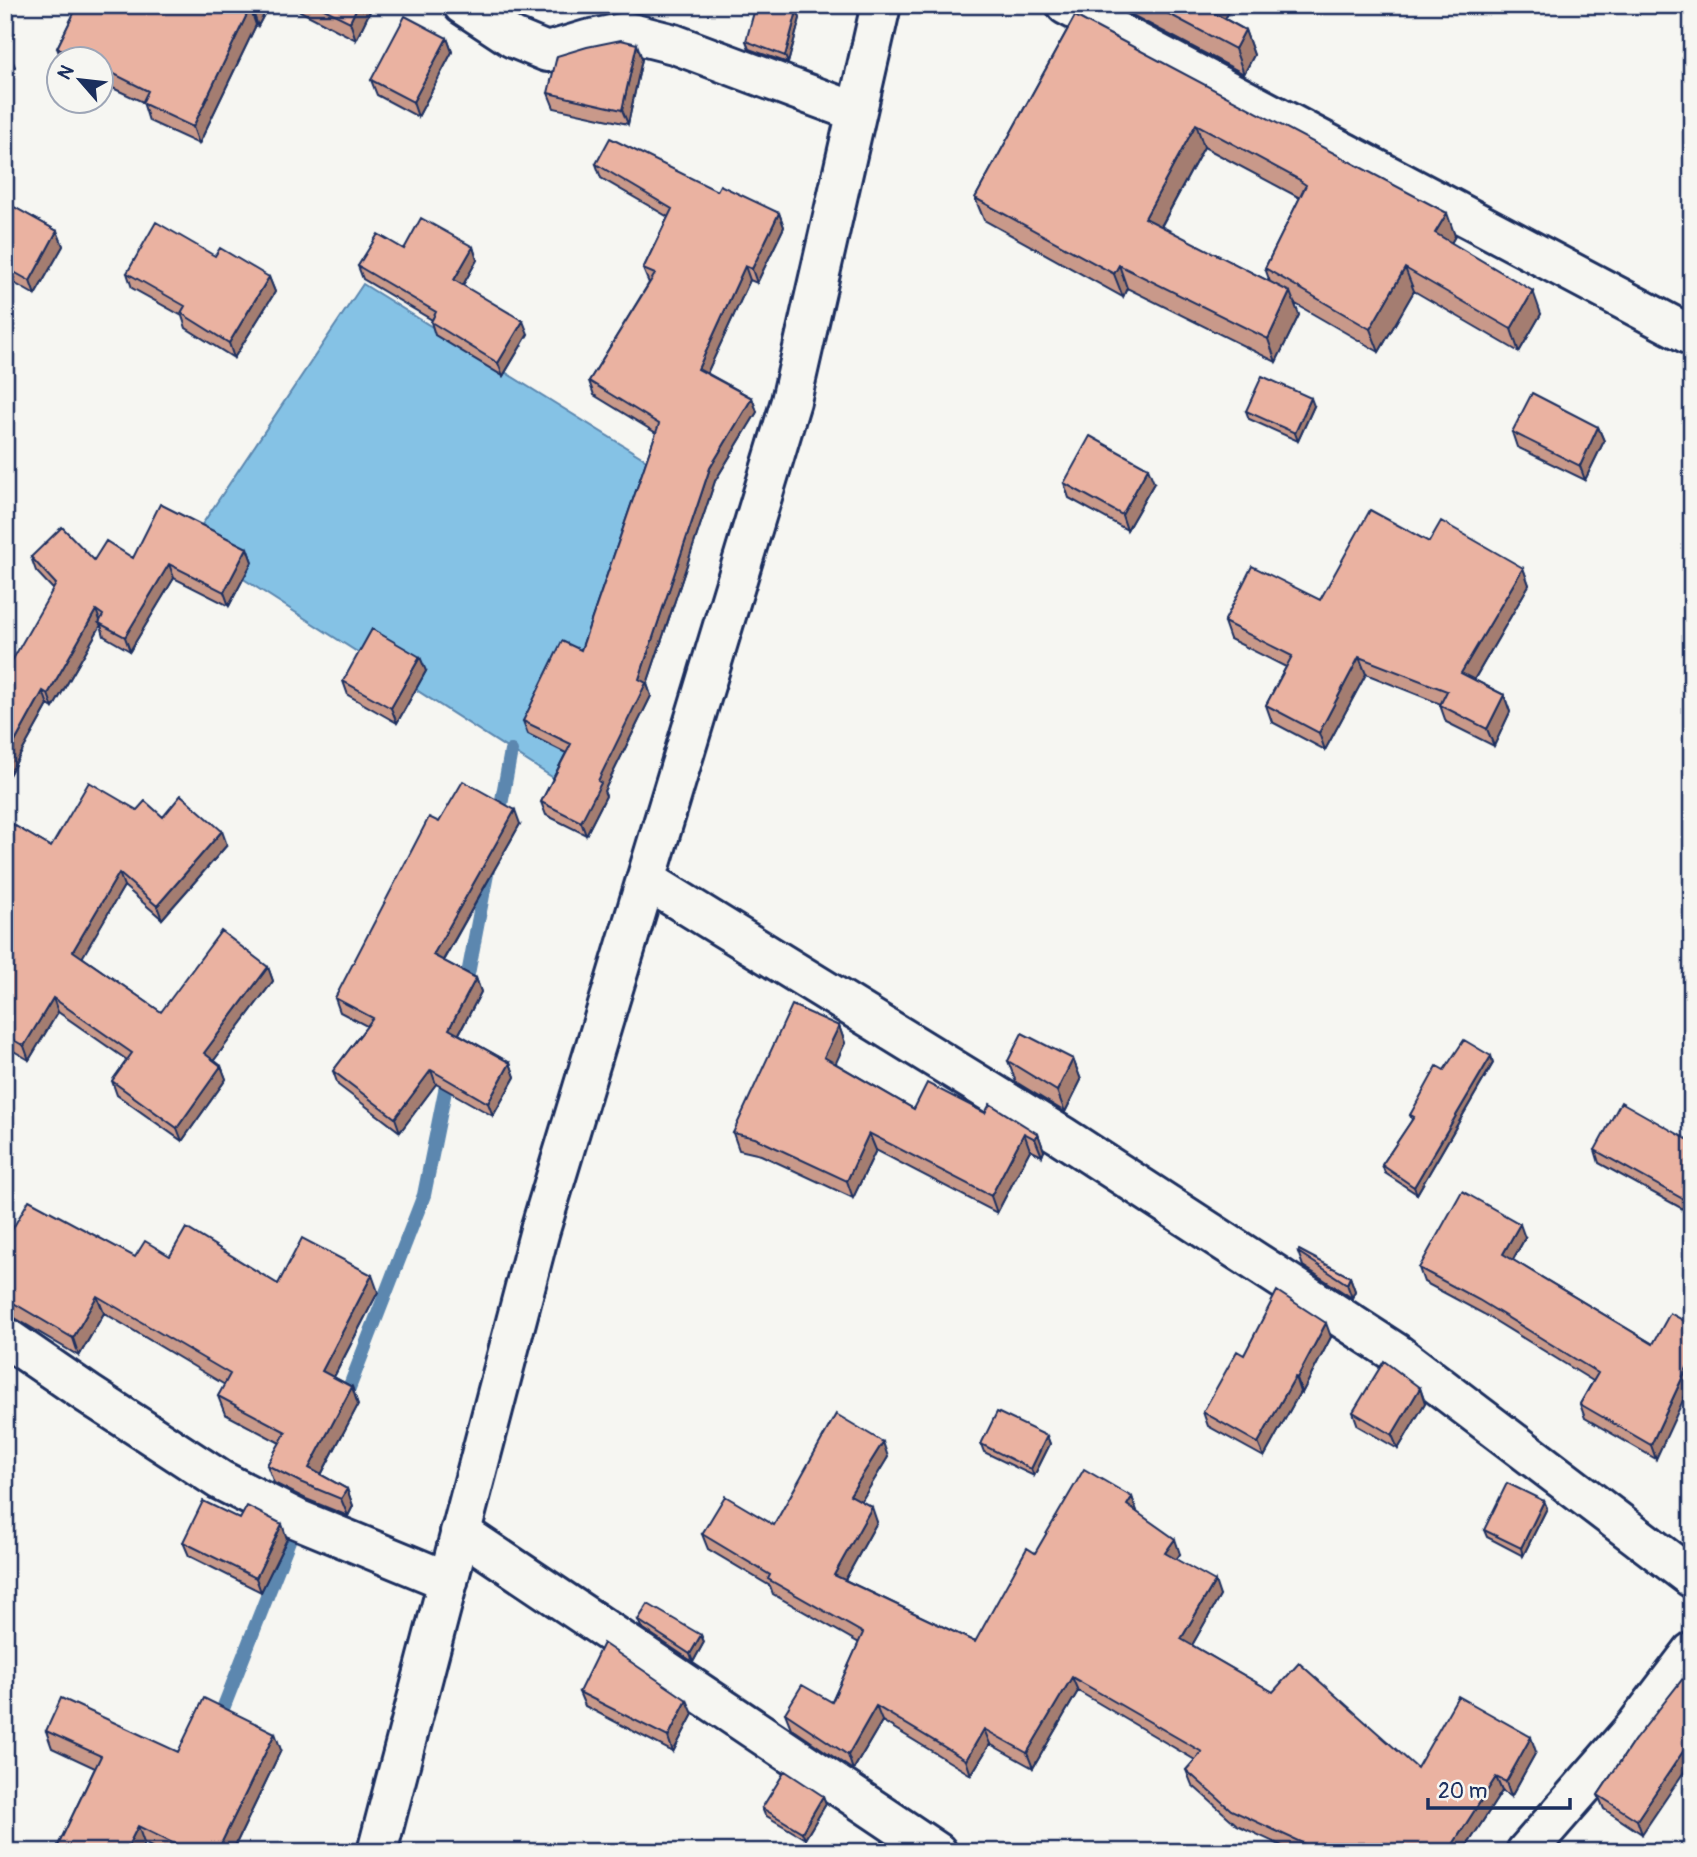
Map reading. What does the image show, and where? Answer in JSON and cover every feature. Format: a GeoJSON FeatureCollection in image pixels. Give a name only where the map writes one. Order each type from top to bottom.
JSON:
{"type":"FeatureCollection","features":[{"type":"Feature","properties":{"kind":"street"},"geometry":{"type":"LineString","coordinates":[[463,5],[513,38],[547,52],[627,32],[674,44],[856,112]]}},
{"type":"Feature","properties":{"kind":"street"},"geometry":{"type":"LineString","coordinates":[[377,1852],[540,1230],[791,401],[880,5]]}},
{"type":"Feature","properties":{"kind":"street"},"geometry":{"type":"LineString","coordinates":[[1066,5],[1692,336]]}},
{"type":"Feature","properties":{"kind":"street"},"geometry":{"type":"LineString","coordinates":[[646,880],[1062,1136],[1396,1353],[1692,1578]]}},
{"type":"Feature","properties":{"kind":"street"},"geometry":{"type":"LineString","coordinates":[[5,1337],[220,1480],[297,1519],[448,1581]]}},
{"type":"Feature","properties":{"kind":"street"},"geometry":{"type":"LineString","coordinates":[[460,1532],[937,1852]]}},
{"type":"Feature","properties":{"kind":"street"},"geometry":{"type":"LineString","coordinates":[[1526,1852],[1635,1727],[1692,1652]]}},
{"type":"Feature","properties":{"kind":"water"},"geometry":{"type":"Polygon","coordinates":[[[363,284],[677,479],[580,795],[189,544],[363,284]]]}},
{"type":"Feature","properties":{"kind":"building"},"geometry":{"type":"Polygon","coordinates":[[[78,5],[254,5],[250,8],[193,127],[142,103],[148,91],[116,75],[116,46],[58,46],[78,5]]]}},
{"type":"Feature","properties":{"kind":"building"},"geometry":{"type":"Polygon","coordinates":[[[316,5],[358,5],[350,22],[316,5]]]}},
{"type":"Feature","properties":{"kind":"building"},"geometry":{"type":"Polygon","coordinates":[[[756,5],[777,5],[797,11],[785,56],[746,41],[756,5]]]}},
{"type":"Feature","properties":{"kind":"building"},"geometry":{"type":"Polygon","coordinates":[[[1152,5],[1209,5],[1207,9],[1245,30],[1235,49],[1152,5]]]}},
{"type":"Feature","properties":{"kind":"building"},"geometry":{"type":"Polygon","coordinates":[[[405,16],[447,38],[413,102],[371,80],[405,16]]]}},
{"type":"Feature","properties":{"kind":"building"},"geometry":{"type":"Polygon","coordinates":[[[1075,16],[1447,213],[1435,233],[1533,291],[1511,329],[1405,268],[1370,329],[1265,268],[1306,185],[1196,124],[1145,218],[1290,292],[1268,339],[1119,265],[1114,274],[975,198],[1075,16]]]}},
{"type":"Feature","properties":{"kind":"building"},"geometry":{"type":"Polygon","coordinates":[[[621,40],[637,44],[622,110],[548,93],[557,56],[621,40]]]}},
{"type":"Feature","properties":{"kind":"building"},"geometry":{"type":"Polygon","coordinates":[[[610,138],[717,191],[720,185],[779,213],[752,269],[745,266],[698,369],[752,398],[710,468],[639,679],[646,683],[581,822],[541,802],[571,744],[523,721],[562,641],[581,650],[659,424],[589,381],[655,274],[643,269],[672,209],[596,164],[610,138]]]}},
{"type":"Feature","properties":{"kind":"building"},"geometry":{"type":"Polygon","coordinates":[[[5,202],[57,231],[30,281],[5,267],[5,202]]]}},
{"type":"Feature","properties":{"kind":"building"},"geometry":{"type":"Polygon","coordinates":[[[421,218],[473,247],[454,280],[523,321],[498,363],[431,322],[436,312],[358,266],[378,234],[404,249],[421,218]]]}},
{"type":"Feature","properties":{"kind":"building"},"geometry":{"type":"Polygon","coordinates":[[[156,222],[215,256],[220,248],[269,277],[229,343],[181,313],[185,306],[127,273],[156,222]]]}},
{"type":"Feature","properties":{"kind":"building"},"geometry":{"type":"Polygon","coordinates":[[[1262,376],[1311,398],[1295,433],[1246,411],[1262,376]]]}},
{"type":"Feature","properties":{"kind":"building"},"geometry":{"type":"Polygon","coordinates":[[[1532,393],[1598,427],[1580,466],[1512,432],[1532,393]]]}},
{"type":"Feature","properties":{"kind":"building"},"geometry":{"type":"Polygon","coordinates":[[[1090,436],[1148,468],[1122,515],[1064,483],[1090,436]]]}},
{"type":"Feature","properties":{"kind":"building"},"geometry":{"type":"Polygon","coordinates":[[[160,504],[247,548],[224,592],[169,564],[125,637],[99,623],[103,615],[96,610],[48,694],[43,691],[5,760],[5,673],[56,584],[31,557],[62,527],[94,560],[106,541],[133,558],[160,504]]]}},
{"type":"Feature","properties":{"kind":"building"},"geometry":{"type":"Polygon","coordinates":[[[1370,510],[1429,542],[1441,521],[1523,568],[1461,673],[1504,695],[1487,729],[1440,705],[1447,691],[1359,657],[1319,733],[1266,705],[1292,656],[1224,622],[1252,566],[1320,600],[1370,510]]]}},
{"type":"Feature","properties":{"kind":"building"},"geometry":{"type":"Polygon","coordinates":[[[372,629],[420,657],[391,708],[343,681],[372,629]]]}},
{"type":"Feature","properties":{"kind":"building"},"geometry":{"type":"Polygon","coordinates":[[[463,781],[515,810],[433,955],[476,978],[449,1029],[510,1063],[488,1103],[431,1070],[395,1118],[333,1071],[373,1018],[335,998],[429,817],[439,822],[463,781]]]}},
{"type":"Feature","properties":{"kind":"building"},"geometry":{"type":"Polygon","coordinates":[[[89,782],[137,810],[145,801],[163,817],[181,795],[222,831],[157,906],[119,873],[73,951],[161,1012],[221,931],[268,967],[204,1053],[221,1066],[177,1128],[112,1081],[132,1053],[53,998],[24,1046],[5,1035],[5,820],[51,847],[89,782]]]}},
{"type":"Feature","properties":{"kind":"building"},"geometry":{"type":"Polygon","coordinates":[[[792,1005],[839,1026],[824,1057],[914,1109],[927,1083],[985,1113],[990,1104],[1038,1134],[1035,1139],[1024,1133],[991,1196],[869,1133],[847,1181],[755,1138],[733,1133],[792,1005]]]}},
{"type":"Feature","properties":{"kind":"building"},"geometry":{"type":"Polygon","coordinates":[[[1022,1033],[1073,1059],[1057,1091],[1008,1061],[1022,1033]]]}},
{"type":"Feature","properties":{"kind":"building"},"geometry":{"type":"Polygon","coordinates":[[[1464,1040],[1491,1056],[1414,1187],[1382,1165],[1414,1117],[1410,1115],[1437,1066],[1444,1070],[1464,1040]]]}},
{"type":"Feature","properties":{"kind":"building"},"geometry":{"type":"Polygon","coordinates":[[[1621,1102],[1692,1142],[1692,1204],[1595,1150],[1621,1102]]]}},
{"type":"Feature","properties":{"kind":"building"},"geometry":{"type":"Polygon","coordinates":[[[1462,1191],[1520,1224],[1503,1254],[1653,1344],[1670,1313],[1692,1325],[1692,1357],[1651,1445],[1580,1404],[1598,1373],[1479,1300],[1419,1268],[1462,1191]]]}},
{"type":"Feature","properties":{"kind":"building"},"geometry":{"type":"Polygon","coordinates":[[[29,1200],[135,1257],[145,1241],[170,1256],[186,1228],[278,1284],[302,1238],[372,1275],[322,1371],[352,1387],[309,1468],[347,1489],[341,1499],[267,1465],[286,1432],[218,1396],[230,1374],[97,1296],[73,1338],[5,1298],[5,1242],[29,1200]]]}},
{"type":"Feature","properties":{"kind":"building"},"geometry":{"type":"Polygon","coordinates":[[[1299,1250],[1350,1277],[1347,1284],[1298,1252],[1299,1250]]]}},
{"type":"Feature","properties":{"kind":"building"},"geometry":{"type":"Polygon","coordinates":[[[1277,1291],[1326,1323],[1258,1443],[1203,1412],[1237,1351],[1244,1355],[1277,1291]]]}},
{"type":"Feature","properties":{"kind":"building"},"geometry":{"type":"Polygon","coordinates":[[[1384,1361],[1420,1388],[1392,1435],[1353,1412],[1384,1361]]]}},
{"type":"Feature","properties":{"kind":"building"},"geometry":{"type":"Polygon","coordinates":[[[997,1412],[1047,1436],[1031,1469],[981,1444],[997,1412]]]}},
{"type":"Feature","properties":{"kind":"building"},"geometry":{"type":"Polygon","coordinates":[[[836,1414],[883,1442],[850,1495],[872,1507],[834,1575],[975,1642],[1027,1548],[1035,1553],[1084,1469],[1132,1497],[1127,1505],[1175,1539],[1165,1553],[1215,1581],[1181,1639],[1273,1692],[1299,1663],[1417,1768],[1458,1696],[1531,1737],[1506,1782],[1496,1777],[1448,1852],[1322,1852],[1231,1810],[1186,1770],[1202,1752],[1072,1677],[1027,1753],[984,1729],[966,1760],[876,1706],[848,1755],[785,1713],[802,1685],[832,1702],[863,1633],[768,1579],[770,1575],[702,1534],[725,1496],[774,1525],[836,1414]]]}},
{"type":"Feature","properties":{"kind":"building"},"geometry":{"type":"Polygon","coordinates":[[[1507,1483],[1544,1501],[1521,1548],[1484,1530],[1507,1483]]]}},
{"type":"Feature","properties":{"kind":"building"},"geometry":{"type":"Polygon","coordinates":[[[203,1501],[240,1519],[247,1506],[282,1524],[256,1578],[183,1542],[203,1501]]]}},
{"type":"Feature","properties":{"kind":"building"},"geometry":{"type":"Polygon","coordinates":[[[648,1604],[701,1635],[690,1654],[638,1620],[648,1604]]]}},
{"type":"Feature","properties":{"kind":"building"},"geometry":{"type":"Polygon","coordinates":[[[603,1643],[687,1700],[668,1737],[579,1692],[603,1643]]]}},
{"type":"Feature","properties":{"kind":"building"},"geometry":{"type":"Polygon","coordinates":[[[1692,1667],[1692,1738],[1637,1820],[1598,1795],[1634,1741],[1692,1667]]]}},
{"type":"Feature","properties":{"kind":"building"},"geometry":{"type":"Polygon","coordinates":[[[61,1698],[178,1752],[204,1698],[275,1733],[217,1852],[191,1852],[138,1826],[125,1852],[55,1852],[101,1756],[46,1731],[61,1698]]]}},
{"type":"Feature","properties":{"kind":"building"},"geometry":{"type":"Polygon","coordinates":[[[785,1771],[823,1796],[802,1832],[762,1808],[785,1771]]]}},
{"type":"Feature","properties":{"kind":"waterway"},"geometry":{"type":"LineString","coordinates":[[498,821],[511,751]]}},
{"type":"Feature","properties":{"kind":"waterway"},"geometry":{"type":"LineString","coordinates":[[465,990],[488,869]]}},
{"type":"Feature","properties":{"kind":"waterway"},"geometry":{"type":"LineString","coordinates":[[344,1401],[424,1195],[449,1071]]}},
{"type":"Feature","properties":{"kind":"waterway"},"geometry":{"type":"LineString","coordinates":[[217,1724],[312,1482]]}}]}
